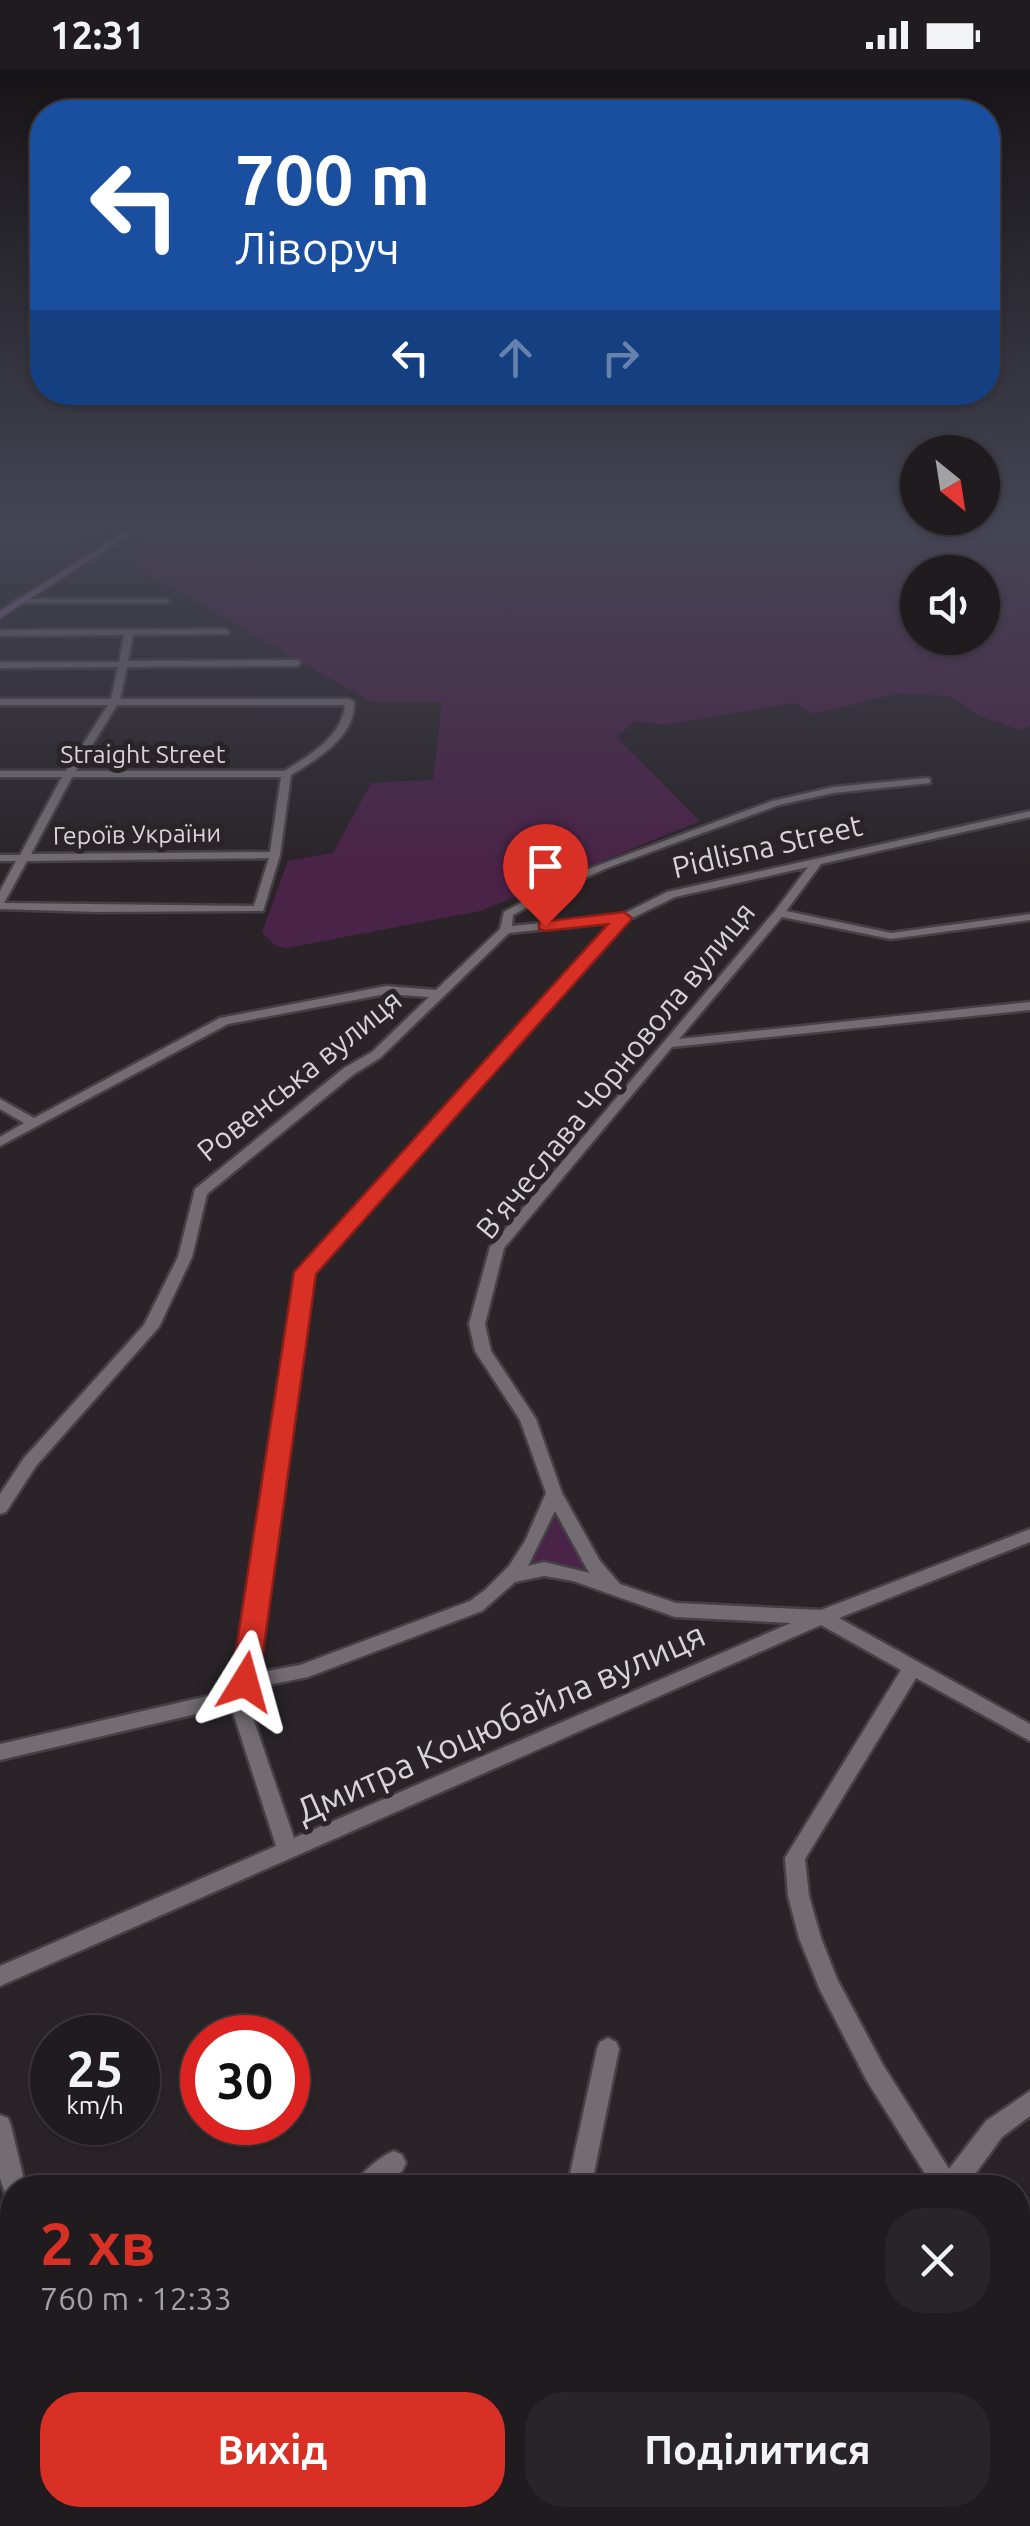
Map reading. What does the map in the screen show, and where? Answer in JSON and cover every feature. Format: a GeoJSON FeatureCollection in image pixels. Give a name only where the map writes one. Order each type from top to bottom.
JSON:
{"type":"FeatureCollection","features":[{"type":"Feature","properties":{"kind":"street"},"geometry":{"type":"LineString","coordinates":[[0,702],[115,701],[348,702],[348,721],[308,761],[286,774],[274,854],[259,909],[130,906],[65,910],[0,904],[68,774],[115,701],[126,642]]}},
{"type":"Feature","properties":{"kind":"street"},"geometry":{"type":"LineString","coordinates":[[0,665],[298,664]]}},
{"type":"Feature","properties":{"kind":"street","name":"Straight Street"},"geometry":{"type":"LineString","coordinates":[[0,774],[286,774]]}},
{"type":"Feature","properties":{"kind":"street","name":"Ровенська вулиця"},"geometry":{"type":"LineString","coordinates":[[0,1508],[30,1462],[151,1326],[185,1256],[200,1192],[349,1071],[376,1054],[506,930],[508,914],[556,885],[743,816],[824,791],[884,789],[926,782]]}},
{"type":"Feature","properties":{"kind":"street","name":"Pidlisna Street"},"geometry":{"type":"LineString","coordinates":[[288,1850],[241,1709],[305,1272],[624,918],[671,894],[1030,814]]}},
{"type":"Feature","properties":{"kind":"street","name":"Героїв України"},"geometry":{"type":"LineString","coordinates":[[0,858],[274,854]]}},
{"type":"Feature","properties":{"kind":"street","name":"В'ячеслава Чорновола вулиця"},"geometry":{"type":"LineString","coordinates":[[612,1585],[594,1566],[554,1493],[528,1419],[483,1351],[476,1324],[498,1247],[779,913],[816,863]]}},
{"type":"Feature","properties":{"kind":"street"},"geometry":{"type":"LineString","coordinates":[[779,913],[891,936],[1030,917]]}},
{"type":"Feature","properties":{"kind":"street"},"geometry":{"type":"LineString","coordinates":[[506,930],[624,918]]}},
{"type":"Feature","properties":{"kind":"street"},"geometry":{"type":"LineString","coordinates":[[0,1142],[224,1020],[386,990],[439,994]]}},
{"type":"Feature","properties":{"kind":"street"},"geometry":{"type":"LineString","coordinates":[[668,1044],[1030,1006]]}},
{"type":"Feature","properties":{"kind":"street"},"geometry":{"type":"LineString","coordinates":[[0,1103],[33,1123]]}},
{"type":"Feature","properties":{"kind":"street"},"geometry":{"type":"LineString","coordinates":[[0,1752],[212,1702],[245,1682],[301,1672],[452,1617],[499,1591],[514,1576],[554,1493]]}},
{"type":"Feature","properties":{"kind":"street","name":"Дмитра Коцюбайла вулиця"},"geometry":{"type":"LineString","coordinates":[[0,1976],[822,1617],[1030,1535]]}},
{"type":"Feature","properties":{"kind":"street"},"geometry":{"type":"LineString","coordinates":[[1001,1546],[1030,1549]]}},
{"type":"Feature","properties":{"kind":"street"},"geometry":{"type":"LineString","coordinates":[[514,1576],[544,1569],[612,1585],[675,1610],[822,1617],[1030,1733]]}},
{"type":"Feature","properties":{"kind":"street"},"geometry":{"type":"LineString","coordinates":[[913,1667],[795,1858],[794,1891],[819,1965],[941,2175]]}},
{"type":"Feature","properties":{"kind":"street"},"geometry":{"type":"LineString","coordinates":[[583,2175],[608,2049]]}},
{"type":"Feature","properties":{"kind":"street"},"geometry":{"type":"LineString","coordinates":[[959,2175],[994,2129],[1030,2102]]}},
{"type":"Feature","properties":{"kind":"street"},"geometry":{"type":"LineString","coordinates":[[0,2126],[11,2175]]}},
{"type":"Feature","properties":{"kind":"street"},"geometry":{"type":"LineString","coordinates":[[380,2175],[394,2163]]}},
{"type":"Feature","properties":{"kind":"shaded area"},"geometry":{"type":"Polygon","coordinates":[[[266,642],[900,642],[900,655],[1000,655],[1000,642],[1030,642],[1030,726],[1019,730],[977,715],[950,696],[896,694],[813,714],[795,703],[665,725],[636,721],[616,737],[700,821],[480,911],[287,948],[276,946],[262,932],[288,861],[333,853],[371,783],[433,780],[442,702],[371,702],[266,642]]]}},
{"type":"Feature","properties":{"kind":"shaded area"},"geometry":{"type":"Polygon","coordinates":[[[554,1493],[612,1585],[575,1575],[513,1576],[554,1493]]]}},
{"type":"Feature","properties":{"kind":"route"},"geometry":{"type":"LineString","coordinates":[[245,1682],[305,1272],[624,918],[545,926]]}}]}
